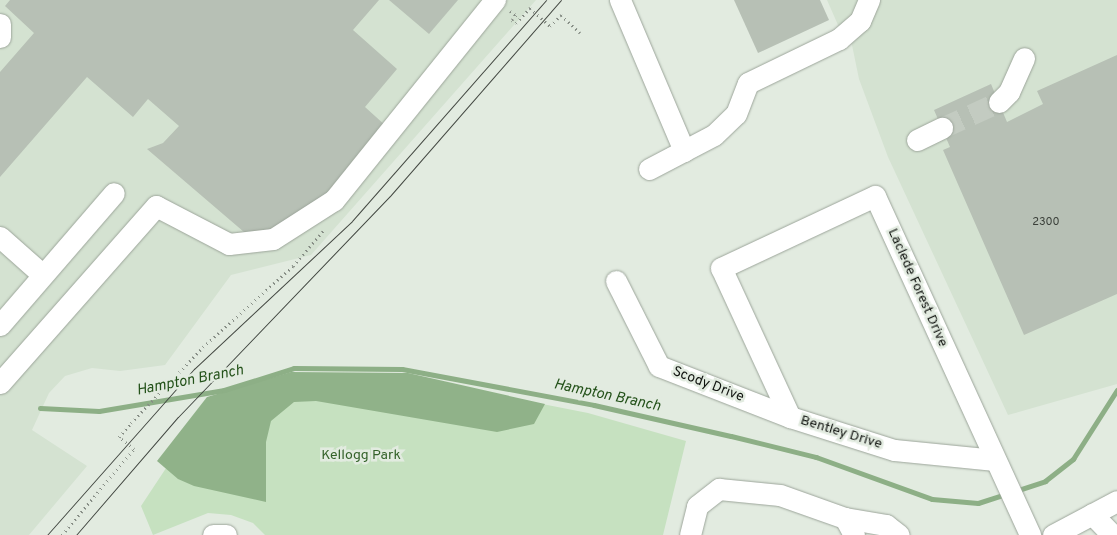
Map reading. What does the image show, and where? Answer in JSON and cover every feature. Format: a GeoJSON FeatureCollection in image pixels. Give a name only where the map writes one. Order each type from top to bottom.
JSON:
{"type":"FeatureCollection","features":[{"type":"Feature","properties":{"kind":"street"},"geometry":{"type":"LineString","coordinates":[[620,0],[684,151]]}},
{"type":"Feature","properties":{"kind":"street"},"geometry":{"type":"LineString","coordinates":[[649,169],[714,135],[736,114],[748,83],[838,39],[860,21],[869,0]]}},
{"type":"Feature","properties":{"kind":"street"},"geometry":{"type":"LineString","coordinates":[[0,383],[156,206],[229,244],[273,240],[334,200],[502,5]]}},
{"type":"Feature","properties":{"kind":"street"},"geometry":{"type":"LineString","coordinates":[[0,24],[0,37]]}},
{"type":"Feature","properties":{"kind":"street"},"geometry":{"type":"LineString","coordinates":[[999,102],[1010,92],[1024,58]]}},
{"type":"Feature","properties":{"kind":"street"},"geometry":{"type":"LineString","coordinates":[[917,140],[942,128]]}},
{"type":"Feature","properties":{"kind":"street"},"geometry":{"type":"LineString","coordinates":[[0,324],[114,193]]}},
{"type":"Feature","properties":{"kind":"street","name":"Laclede Forest Drive"},"geometry":{"type":"LineString","coordinates":[[721,268],[875,196],[1030,535]]}},
{"type":"Feature","properties":{"kind":"street"},"geometry":{"type":"LineString","coordinates":[[0,237],[43,275]]}},
{"type":"Feature","properties":{"kind":"street","name":"Bentley Drive"},"geometry":{"type":"LineString","coordinates":[[721,268],[790,417],[894,450],[995,460]]}},
{"type":"Feature","properties":{"kind":"street","name":"Scody Drive"},"geometry":{"type":"LineString","coordinates":[[616,281],[659,366],[790,417]]}},
{"type":"Feature","properties":{"kind":"street"},"geometry":{"type":"LineString","coordinates":[[690,535],[698,506],[718,489],[780,495],[849,527],[886,525],[899,535]]}},
{"type":"Feature","properties":{"kind":"street"},"geometry":{"type":"LineString","coordinates":[[1053,535],[1117,502]]}},
{"type":"Feature","properties":{"kind":"street"},"geometry":{"type":"LineString","coordinates":[[1092,514],[1112,535]]}},
{"type":"Feature","properties":{"kind":"street"},"geometry":{"type":"LineString","coordinates":[[213,535],[226,535]]}},
{"type":"Feature","properties":{"kind":"path"},"geometry":{"type":"LineString","coordinates":[[502,5],[516,15],[512,20],[516,23],[530,8],[550,26],[561,15],[580,33]]}},
{"type":"Feature","properties":{"kind":"path"},"geometry":{"type":"LineString","coordinates":[[62,535],[134,449],[119,437],[123,432],[197,353],[293,266],[311,244]]}},
{"type":"Feature","properties":{"kind":"shaded area"},"geometry":{"type":"Polygon","coordinates":[[[0,0],[536,0],[311,255],[231,275],[165,365],[120,371],[92,368],[65,376],[49,393],[32,430],[87,466],[29,535],[0,535],[0,0]]]}},
{"type":"Feature","properties":{"kind":"shaded area"},"geometry":{"type":"Polygon","coordinates":[[[827,0],[1117,0],[1117,384],[1008,415],[888,157],[859,79],[852,45],[838,25],[827,0]]]}},
{"type":"Feature","properties":{"kind":"green space"},"geometry":{"type":"Polygon","coordinates":[[[291,372],[408,373],[545,404],[534,424],[497,432],[316,401],[294,402],[271,421],[266,442],[266,502],[194,486],[178,479],[157,461],[207,397],[291,372]]]}},
{"type":"Feature","properties":{"kind":"green space","name":"Kellogg Park"},"geometry":{"type":"Polygon","coordinates":[[[411,378],[588,413],[686,441],[663,535],[265,535],[253,523],[231,515],[208,513],[153,535],[141,506],[211,400],[411,378]]]}},
{"type":"Feature","properties":{"kind":"building"},"geometry":{"type":"Polygon","coordinates":[[[10,0],[379,0],[353,30],[397,69],[365,107],[386,126],[307,215],[251,238],[147,149],[163,143],[179,126],[148,99],[133,117],[87,77],[0,177],[0,72],[34,33],[5,6],[10,0]]]}},
{"type":"Feature","properties":{"kind":"building"},"geometry":{"type":"Polygon","coordinates":[[[389,0],[458,0],[429,34],[389,0]]]}},
{"type":"Feature","properties":{"kind":"building"},"geometry":{"type":"Polygon","coordinates":[[[734,0],[820,0],[829,20],[758,53],[734,0]]]}},
{"type":"Feature","properties":{"kind":"building"},"geometry":{"type":"Polygon","coordinates":[[[1117,55],[1117,294],[1024,335],[943,150],[950,147],[934,110],[991,84],[1007,122],[1043,104],[1037,91],[1117,55]]]}},
{"type":"Feature","properties":{"kind":"waterway","name":"Hampton Branch"},"geometry":{"type":"LineString","coordinates":[[40,408],[99,411],[224,390],[294,368],[402,369],[594,405],[731,436],[816,457],[932,499],[978,503],[1005,494]]}},
{"type":"Feature","properties":{"kind":"waterway","name":"Hampton Branch"},"geometry":{"type":"LineString","coordinates":[[1015,491],[1045,481],[1073,459],[1117,390]]}},
{"type":"Feature","properties":{"kind":"tunnel"},"geometry":{"type":"LineString","coordinates":[[942,128],[999,102]]}},
{"type":"Feature","properties":{"kind":"tram line"},"geometry":{"type":"LineString","coordinates":[[47,535],[194,369],[352,221],[546,0]]}},
{"type":"Feature","properties":{"kind":"tram line"},"geometry":{"type":"LineString","coordinates":[[76,535],[178,417],[390,196],[561,0]]}}]}
